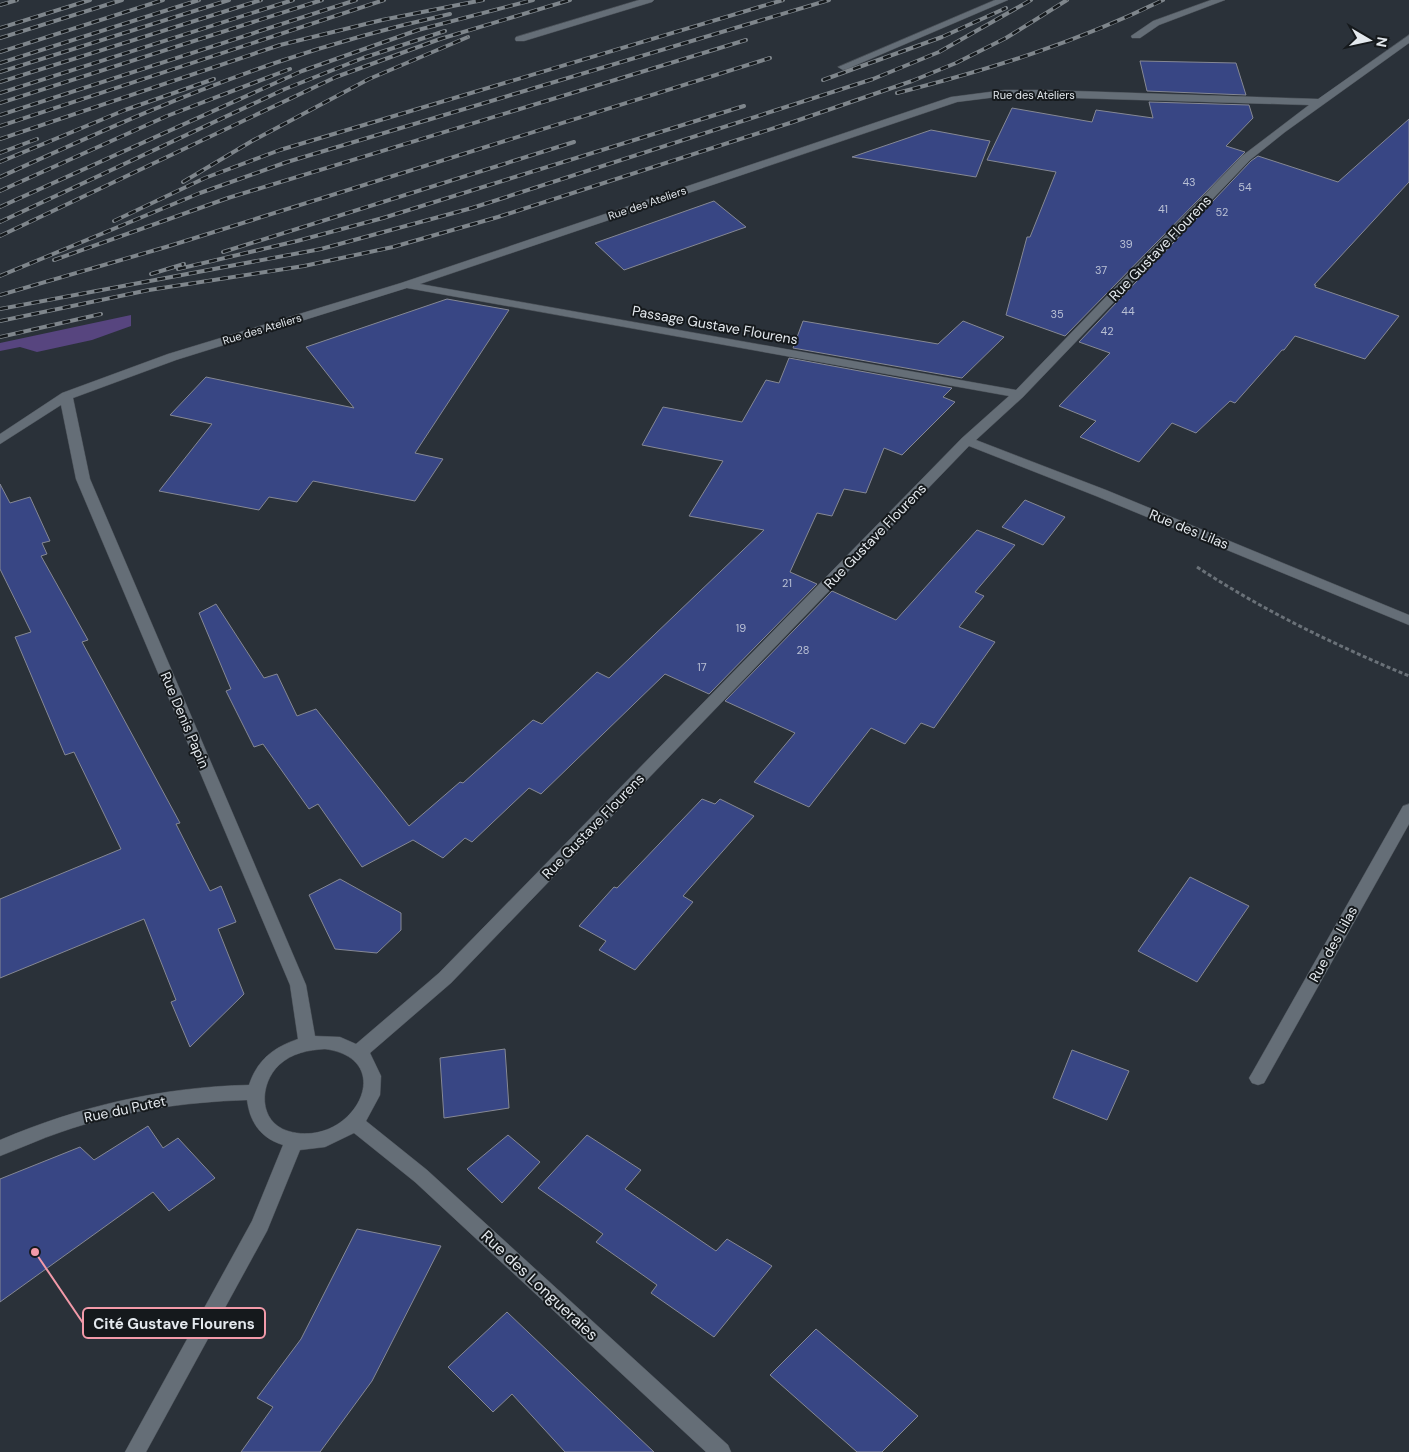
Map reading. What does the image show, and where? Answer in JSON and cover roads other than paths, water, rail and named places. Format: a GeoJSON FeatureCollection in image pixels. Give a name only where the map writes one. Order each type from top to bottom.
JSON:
{"type":"FeatureCollection","features":[{"type":"Feature","properties":{"kind":"street"},"geometry":{"type":"LineString","coordinates":[[520,39],[649,0]]}},
{"type":"Feature","properties":{"kind":"street"},"geometry":{"type":"LineString","coordinates":[[843,67],[1003,0]]}},
{"type":"Feature","properties":{"kind":"street"},"geometry":{"type":"LineString","coordinates":[[1136,36],[1156,24],[1220,0]]}},
{"type":"Feature","properties":{"kind":"street","name":"Rue Gustave Flourens"},"geometry":{"type":"LineString","coordinates":[[358,1053],[445,978],[967,441],[1019,394],[1246,158],[1409,38]]}},
{"type":"Feature","properties":{"kind":"street","name":"Rue des Ateliers"},"geometry":{"type":"LineString","coordinates":[[0,440],[66,396],[172,357],[405,285],[955,99],[1005,93],[1045,93],[1321,102]]}},
{"type":"Feature","properties":{"kind":"street","name":"Passage Gustave Flourens"},"geometry":{"type":"LineString","coordinates":[[405,285],[1019,394]]}},
{"type":"Feature","properties":{"kind":"street","name":"Rue Denis Papin"},"geometry":{"type":"LineString","coordinates":[[66,396],[84,479],[298,985],[307,1043]]}},
{"type":"Feature","properties":{"kind":"street","name":"Rue des Lilas"},"geometry":{"type":"LineString","coordinates":[[967,441],[1101,492],[1409,620]]}},
{"type":"Feature","properties":{"kind":"street","name":"Rue des Lilas"},"geometry":{"type":"LineString","coordinates":[[1258,1078],[1409,810]]}},
{"type":"Feature","properties":{"kind":"street"},"geometry":{"type":"LineString","coordinates":[[326,1042],[344,1045],[358,1053],[368,1064],[373,1079],[372,1094],[366,1109],[355,1123],[342,1132],[326,1139],[311,1142],[294,1141],[276,1134],[264,1123],[256,1109],[255,1092],[261,1076],[272,1061],[289,1050],[307,1043],[326,1042]]}},
{"type":"Feature","properties":{"kind":"street","name":"Rue du Putet"},"geometry":{"type":"LineString","coordinates":[[0,1148],[37,1131],[96,1114],[162,1100],[199,1095],[255,1092]]}},
{"type":"Feature","properties":{"kind":"street","name":"Rue des Longueraies"},"geometry":{"type":"LineString","coordinates":[[355,1123],[421,1176],[721,1452]]}},
{"type":"Feature","properties":{"kind":"street"},"geometry":{"type":"LineString","coordinates":[[135,1452],[260,1225],[294,1141]]}},
{"type":"Feature","properties":{"kind":"railway"},"geometry":{"type":"LineString","coordinates":[[0,5],[17,0]]}},
{"type":"Feature","properties":{"kind":"railway"},"geometry":{"type":"LineString","coordinates":[[0,28],[90,0]]}},
{"type":"Feature","properties":{"kind":"railway"},"geometry":{"type":"LineString","coordinates":[[0,38],[122,0]]}},
{"type":"Feature","properties":{"kind":"railway"},"geometry":{"type":"LineString","coordinates":[[0,52],[163,0]]}},
{"type":"Feature","properties":{"kind":"railway"},"geometry":{"type":"LineString","coordinates":[[0,63],[199,0]]}},
{"type":"Feature","properties":{"kind":"railway"},"geometry":{"type":"LineString","coordinates":[[0,72],[229,0]]}},
{"type":"Feature","properties":{"kind":"railway"},"geometry":{"type":"LineString","coordinates":[[0,82],[261,0]]}},
{"type":"Feature","properties":{"kind":"railway"},"geometry":{"type":"LineString","coordinates":[[0,93],[293,0]]}},
{"type":"Feature","properties":{"kind":"railway"},"geometry":{"type":"LineString","coordinates":[[0,103],[322,0]]}},
{"type":"Feature","properties":{"kind":"railway"},"geometry":{"type":"LineString","coordinates":[[0,115],[356,0]]}},
{"type":"Feature","properties":{"kind":"railway"},"geometry":{"type":"LineString","coordinates":[[0,126],[384,0]]}},
{"type":"Feature","properties":{"kind":"railway"},"geometry":{"type":"LineString","coordinates":[[0,139],[280,45],[382,20],[483,0]]}},
{"type":"Feature","properties":{"kind":"railway"},"geometry":{"type":"LineString","coordinates":[[0,207],[302,71],[418,30],[533,0]]}},
{"type":"Feature","properties":{"kind":"railway"},"geometry":{"type":"LineString","coordinates":[[0,236],[336,77],[440,39],[570,0]]}},
{"type":"Feature","properties":{"kind":"railway"},"geometry":{"type":"LineString","coordinates":[[114,221],[205,178],[280,150],[783,0]]}},
{"type":"Feature","properties":{"kind":"railway"},"geometry":{"type":"LineString","coordinates":[[0,276],[200,193],[287,162],[829,0]]}},
{"type":"Feature","properties":{"kind":"railway"},"geometry":{"type":"LineString","coordinates":[[0,309],[321,249],[472,208],[873,79],[939,52],[1031,0]]}},
{"type":"Feature","properties":{"kind":"railway"},"geometry":{"type":"LineString","coordinates":[[0,321],[149,290],[304,266],[393,247],[498,217],[793,122],[912,81],[956,63],[1006,38],[1067,0]]}},
{"type":"Feature","properties":{"kind":"railway"},"geometry":{"type":"LineString","coordinates":[[897,93],[1032,54],[1098,29],[1163,0]]}},
{"type":"Feature","properties":{"kind":"railway"},"geometry":{"type":"LineString","coordinates":[[823,80],[942,37],[1006,8]]}},
{"type":"Feature","properties":{"kind":"railway"},"geometry":{"type":"LineString","coordinates":[[0,177],[138,116],[243,74],[342,42],[450,14]]}},
{"type":"Feature","properties":{"kind":"railway"},"geometry":{"type":"LineString","coordinates":[[0,222],[285,89],[363,58],[445,31]]}},
{"type":"Feature","properties":{"kind":"railway"},"geometry":{"type":"LineString","coordinates":[[183,182],[252,141],[369,79],[468,37]]}},
{"type":"Feature","properties":{"kind":"railway"},"geometry":{"type":"LineString","coordinates":[[54,260],[228,198],[746,40]]}},
{"type":"Feature","properties":{"kind":"railway"},"geometry":{"type":"LineString","coordinates":[[0,295],[166,247],[770,58]]}},
{"type":"Feature","properties":{"kind":"railway"},"geometry":{"type":"LineString","coordinates":[[0,191],[167,116],[290,69]]}},
{"type":"Feature","properties":{"kind":"railway"},"geometry":{"type":"LineString","coordinates":[[0,162],[125,110],[214,79]]}},
{"type":"Feature","properties":{"kind":"railway"},"geometry":{"type":"LineString","coordinates":[[178,269],[297,241],[383,218],[744,106]]}},
{"type":"Feature","properties":{"kind":"railway"},"geometry":{"type":"LineString","coordinates":[[0,153],[37,139]]}},
{"type":"Feature","properties":{"kind":"railway"},"geometry":{"type":"LineString","coordinates":[[223,252],[574,142]]}},
{"type":"Feature","properties":{"kind":"railway"},"geometry":{"type":"LineString","coordinates":[[151,274],[184,264]]}},
{"type":"Feature","properties":{"kind":"railway"},"geometry":{"type":"LineString","coordinates":[[0,337],[101,314]]}},
{"type":"Feature","properties":{"kind":"place","name":"Cité Gustave Flourens"},"geometry":{"type":"Point","coordinates":[35,1252]}}]}
